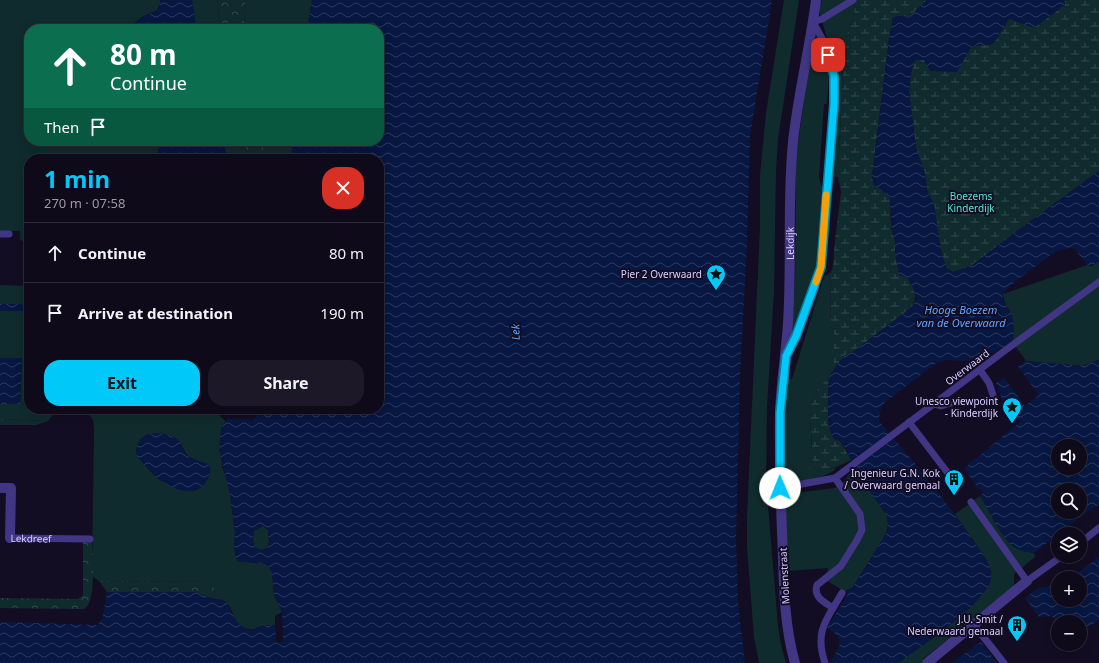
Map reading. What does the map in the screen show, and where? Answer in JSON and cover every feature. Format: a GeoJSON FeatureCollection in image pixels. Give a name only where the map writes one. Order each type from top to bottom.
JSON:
{"type":"FeatureCollection","features":[{"type":"Feature","properties":{"kind":"street","name":"Lekdijk"},"geometry":{"type":"LineString","coordinates":[[780,488],[780,413],[786,356],[790,284],[790,180],[798,100],[816,0]]}},
{"type":"Feature","properties":{"kind":"street","name":"Lekdreef"},"geometry":{"type":"LineString","coordinates":[[0,488],[11,488],[10,538]]}},
{"type":"Feature","properties":{"kind":"street","name":"Molenstraat"},"geometry":{"type":"LineString","coordinates":[[780,488],[786,619],[795,663]]}},
{"type":"Feature","properties":{"kind":"street"},"geometry":{"type":"LineString","coordinates":[[927,663],[1027,581]]}},
{"type":"Feature","properties":{"kind":"lane"},"geometry":{"type":"LineString","coordinates":[[786,356],[796,336],[821,267],[822,259],[834,104],[834,76],[825,44],[813,22],[822,19],[853,0]]}},
{"type":"Feature","properties":{"kind":"lane"},"geometry":{"type":"LineString","coordinates":[[0,234],[9,234]]}},
{"type":"Feature","properties":{"kind":"lane","name":"Overwaard"},"geometry":{"type":"LineString","coordinates":[[780,488],[835,478],[1099,282]]}},
{"type":"Feature","properties":{"kind":"lane"},"geometry":{"type":"LineString","coordinates":[[982,368],[993,395]]}},
{"type":"Feature","properties":{"kind":"lane"},"geometry":{"type":"LineString","coordinates":[[934,404],[941,406],[960,400]]}},
{"type":"Feature","properties":{"kind":"lane"},"geometry":{"type":"LineString","coordinates":[[909,422],[947,472]]}},
{"type":"Feature","properties":{"kind":"lane"},"geometry":{"type":"LineString","coordinates":[[833,608],[816,595],[816,585],[841,566],[862,530],[860,514],[835,478]]}},
{"type":"Feature","properties":{"kind":"lane"},"geometry":{"type":"LineString","coordinates":[[971,502],[1027,581],[1052,563]]}},
{"type":"Feature","properties":{"kind":"lane"},"geometry":{"type":"LineString","coordinates":[[1087,537],[1099,528]]}},
{"type":"Feature","properties":{"kind":"lane","name":"Lekdreef"},"geometry":{"type":"LineString","coordinates":[[10,538],[90,539]]}},
{"type":"Feature","properties":{"kind":"lane"},"geometry":{"type":"LineString","coordinates":[[825,663],[822,654],[820,637],[822,628],[842,593]]}},
{"type":"Feature","properties":{"kind":"lane"},"geometry":{"type":"LineString","coordinates":[[974,625],[1004,663]]}},
{"type":"Feature","properties":{"kind":"green space"},"geometry":{"type":"Polygon","coordinates":[[[0,0],[160,0],[161,2],[157,10],[142,17],[133,24],[24,24],[24,146],[159,146],[159,148],[157,154],[24,154],[24,241],[20,239],[20,231],[0,231],[0,0]]]}},
{"type":"Feature","properties":{"kind":"green space"},"geometry":{"type":"Polygon","coordinates":[[[192,0],[217,0],[221,24],[195,24],[192,0]]]}},
{"type":"Feature","properties":{"kind":"green space"},"geometry":{"type":"Polygon","coordinates":[[[217,0],[246,0],[244,24],[221,24],[217,0]]]}},
{"type":"Feature","properties":{"kind":"green space"},"geometry":{"type":"Polygon","coordinates":[[[246,0],[312,0],[308,24],[244,24],[246,0]]]}},
{"type":"Feature","properties":{"kind":"green space"},"geometry":{"type":"Polygon","coordinates":[[[784,0],[799,0],[778,139],[774,291],[767,407],[766,482],[778,626],[786,663],[759,663],[754,637],[747,548],[747,516],[760,227],[760,176],[766,113],[784,0]]]}},
{"type":"Feature","properties":{"kind":"green space"},"geometry":{"type":"Polygon","coordinates":[[[822,0],[855,0],[854,17],[842,46],[843,72],[838,177],[833,176],[839,82],[819,10],[822,0]]]}},
{"type":"Feature","properties":{"kind":"green space"},"geometry":{"type":"Polygon","coordinates":[[[855,0],[927,0],[909,17],[897,16],[893,18],[872,176],[874,185],[881,189],[890,198],[891,228],[895,240],[897,260],[914,289],[915,300],[912,307],[854,351],[844,356],[834,369],[834,332],[830,327],[831,272],[833,266],[841,192],[838,177],[843,72],[842,46],[854,17],[855,0]]]}},
{"type":"Feature","properties":{"kind":"green space","name":"Boezems Kinderdijk"},"geometry":{"type":"Polygon","coordinates":[[[1064,0],[1099,0],[1099,171],[971,266],[953,272],[946,268],[940,247],[934,204],[927,190],[925,174],[916,148],[909,92],[911,73],[915,60],[924,60],[972,46],[993,44],[1009,19],[1065,5],[1064,0]]]}},
{"type":"Feature","properties":{"kind":"green space"},"geometry":{"type":"Polygon","coordinates":[[[816,37],[819,39],[829,74],[827,104],[824,104],[819,177],[821,186],[824,187],[819,258],[795,331],[792,333],[795,286],[796,160],[805,92],[816,37]]]}},
{"type":"Feature","properties":{"kind":"green space"},"geometry":{"type":"Polygon","coordinates":[[[224,146],[246,146],[247,154],[226,154],[224,146]]]}},
{"type":"Feature","properties":{"kind":"green space"},"geometry":{"type":"Polygon","coordinates":[[[246,146],[263,146],[263,154],[247,154],[246,146]]]}},
{"type":"Feature","properties":{"kind":"green space"},"geometry":{"type":"Polygon","coordinates":[[[263,146],[293,146],[291,154],[263,154],[263,146]]]}},
{"type":"Feature","properties":{"kind":"green space"},"geometry":{"type":"Polygon","coordinates":[[[1099,261],[1099,360],[1082,366],[1026,361],[1013,341],[1003,294],[1099,261]]]}},
{"type":"Feature","properties":{"kind":"green space"},"geometry":{"type":"Polygon","coordinates":[[[831,272],[830,327],[834,332],[834,369],[816,392],[811,404],[810,416],[813,467],[821,470],[836,468],[828,474],[822,476],[802,481],[791,481],[786,477],[784,472],[784,410],[787,380],[792,379],[824,277],[831,272]]]}},
{"type":"Feature","properties":{"kind":"green space"},"geometry":{"type":"Polygon","coordinates":[[[0,285],[24,286],[24,304],[0,304],[0,285]]]}},
{"type":"Feature","properties":{"kind":"green space"},"geometry":{"type":"Polygon","coordinates":[[[0,311],[24,311],[24,414],[54,414],[48,421],[0,419],[0,404],[20,404],[22,358],[0,358],[0,311]]]}},
{"type":"Feature","properties":{"kind":"green space"},"geometry":{"type":"Polygon","coordinates":[[[829,377],[828,425],[834,439],[840,441],[851,460],[827,470],[822,470],[813,467],[810,409],[814,397],[829,377]]]}},
{"type":"Feature","properties":{"kind":"green space"},"geometry":{"type":"Polygon","coordinates":[[[87,414],[220,414],[219,415],[226,422],[221,428],[222,467],[227,479],[230,495],[235,532],[234,548],[237,561],[266,564],[272,572],[274,595],[282,612],[275,616],[275,625],[255,629],[244,628],[237,622],[226,602],[210,598],[215,592],[206,582],[99,581],[92,576],[94,430],[93,420],[87,414]],[[159,433],[145,436],[138,444],[136,454],[161,481],[210,475],[210,468],[188,456],[179,441],[172,436],[159,433]]]}},
{"type":"Feature","properties":{"kind":"green space"},"geometry":{"type":"Polygon","coordinates":[[[0,419],[48,421],[36,425],[0,425],[0,419]]]}},
{"type":"Feature","properties":{"kind":"green space"},"geometry":{"type":"Polygon","coordinates":[[[855,469],[887,516],[888,525],[886,534],[853,587],[845,592],[848,594],[826,580],[828,568],[788,571],[783,496],[787,494],[835,488],[845,481],[849,474],[855,469]]]}},
{"type":"Feature","properties":{"kind":"green space"},"geometry":{"type":"Polygon","coordinates":[[[980,496],[1002,533],[1023,551],[1034,553],[1035,557],[1014,574],[1014,586],[923,659],[927,663],[900,663],[904,658],[958,618],[983,592],[990,580],[990,569],[987,562],[955,514],[980,496]]]}},
{"type":"Feature","properties":{"kind":"green space"},"geometry":{"type":"Polygon","coordinates":[[[263,526],[268,530],[269,542],[267,548],[262,550],[255,548],[253,541],[254,531],[263,526]]]}},
{"type":"Feature","properties":{"kind":"green space"},"geometry":{"type":"Polygon","coordinates":[[[83,541],[92,541],[93,567],[91,598],[88,605],[84,609],[0,608],[0,598],[78,599],[83,595],[83,541]]]}},
{"type":"Feature","properties":{"kind":"green space"},"geometry":{"type":"Polygon","coordinates":[[[99,581],[206,582],[213,583],[215,592],[210,598],[195,592],[107,592],[99,581]]]}},
{"type":"Feature","properties":{"kind":"water"},"geometry":{"type":"Polygon","coordinates":[[[160,0],[192,0],[195,24],[134,24],[158,9],[160,0]]]}},
{"type":"Feature","properties":{"kind":"water","name":"Lek"},"geometry":{"type":"Polygon","coordinates":[[[312,0],[772,0],[750,136],[747,243],[740,375],[736,541],[738,602],[745,663],[0,663],[0,622],[98,625],[103,615],[107,592],[195,592],[210,598],[222,600],[227,603],[238,623],[244,628],[251,630],[261,626],[275,625],[276,641],[279,644],[283,640],[282,612],[274,595],[272,572],[266,564],[237,561],[234,548],[235,532],[230,495],[219,450],[221,428],[228,418],[242,420],[244,418],[252,421],[257,416],[256,414],[384,414],[384,154],[291,154],[293,146],[384,146],[384,24],[308,24],[312,0]],[[263,526],[254,531],[253,541],[255,548],[262,550],[267,548],[269,542],[268,530],[263,526]]]}},
{"type":"Feature","properties":{"kind":"water","name":"Hooge Boezem van de Overwaard"},"geometry":{"type":"Polygon","coordinates":[[[927,0],[1064,0],[1065,5],[1034,28],[1009,19],[993,44],[972,46],[957,72],[930,71],[924,60],[915,60],[911,73],[909,92],[916,148],[925,174],[927,190],[934,204],[940,247],[946,268],[953,272],[971,266],[1099,171],[1099,261],[1093,266],[1088,266],[1074,248],[1062,249],[1051,255],[1019,279],[1003,294],[1004,301],[1013,318],[1013,341],[979,362],[946,360],[938,362],[884,403],[880,411],[879,421],[959,521],[989,565],[991,579],[987,589],[967,611],[900,663],[829,663],[840,644],[837,636],[827,628],[848,594],[845,591],[853,587],[886,534],[888,525],[887,516],[861,479],[845,448],[840,441],[834,439],[828,425],[829,377],[844,356],[854,351],[912,307],[916,300],[915,292],[908,278],[899,275],[895,253],[895,242],[892,231],[890,198],[881,189],[874,185],[872,177],[893,17],[909,17],[927,0]]]}},
{"type":"Feature","properties":{"kind":"water"},"geometry":{"type":"Polygon","coordinates":[[[159,146],[224,146],[226,154],[157,154],[159,146]]]}},
{"type":"Feature","properties":{"kind":"water"},"geometry":{"type":"Polygon","coordinates":[[[0,304],[24,304],[24,311],[0,311],[0,304]]]}},
{"type":"Feature","properties":{"kind":"water"},"geometry":{"type":"Polygon","coordinates":[[[0,358],[22,358],[20,404],[0,404],[0,358]]]}},
{"type":"Feature","properties":{"kind":"water"},"geometry":{"type":"Polygon","coordinates":[[[1099,360],[1099,505],[1087,512],[1087,483],[1051,483],[1051,519],[1078,519],[1068,527],[1051,527],[1051,540],[1034,553],[1015,548],[1006,539],[980,496],[983,493],[981,489],[979,490],[964,468],[1020,422],[1002,399],[996,383],[1004,378],[1025,406],[1039,395],[1018,367],[1025,361],[1082,366],[1099,360]]]}},
{"type":"Feature","properties":{"kind":"water"},"geometry":{"type":"Polygon","coordinates":[[[159,433],[174,437],[179,441],[189,457],[208,464],[210,468],[209,475],[201,488],[195,491],[188,491],[180,490],[166,484],[159,480],[137,456],[136,448],[140,440],[147,435],[159,433]]]}},
{"type":"Feature","properties":{"kind":"water"},"geometry":{"type":"Polygon","coordinates":[[[1099,557],[1099,620],[1087,628],[1087,615],[1051,615],[1039,617],[1025,598],[1038,588],[1051,586],[1051,607],[1087,607],[1087,571],[1080,571],[1099,557]]]}},
{"type":"Feature","properties":{"kind":"water"},"geometry":{"type":"Polygon","coordinates":[[[981,642],[997,663],[951,663],[981,642]]]}},
{"type":"Feature","properties":{"kind":"slow traffic"},"geometry":{"type":"LineString","coordinates":[[816,282],[821,267],[826,195]]}},
{"type":"Feature","properties":{"kind":"place","name":"Pier 2 Overwaard"},"geometry":{"type":"Point","coordinates":[716,291]}},
{"type":"Feature","properties":{"kind":"place","name":"Unesco viewpoint - Kinderdijk"},"geometry":{"type":"Point","coordinates":[1012,424]}},
{"type":"Feature","properties":{"kind":"place","name":"Ingenieur G.N. Kok / Overwaard gemaal"},"geometry":{"type":"Point","coordinates":[954,496]}},
{"type":"Feature","properties":{"kind":"place","name":"J.U. Smit / Nederwaard gemaal"},"geometry":{"type":"Point","coordinates":[1017,642]}},
{"type":"Feature","properties":{"kind":"route"},"geometry":{"type":"LineString","coordinates":[[780,488],[780,413],[786,356],[796,336],[821,267],[834,104],[834,76],[828,55]]}}]}
